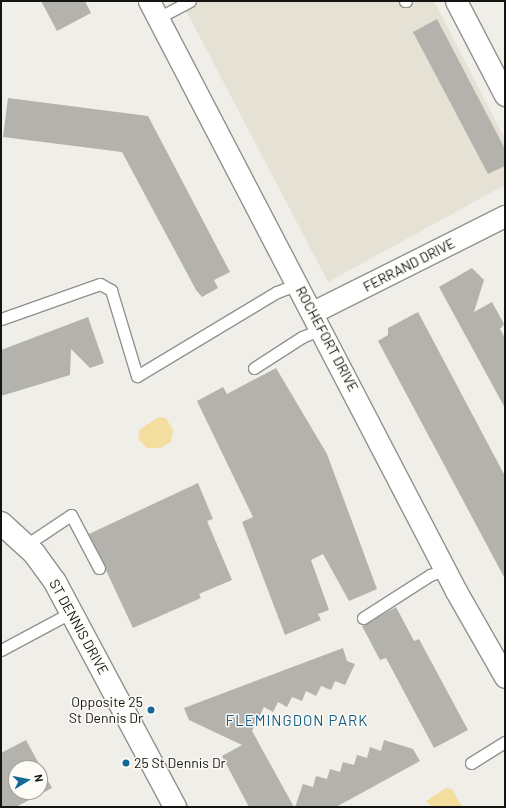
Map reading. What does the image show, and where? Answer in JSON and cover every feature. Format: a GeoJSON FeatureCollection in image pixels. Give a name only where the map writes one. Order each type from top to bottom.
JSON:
{"type":"FeatureCollection","features":[{"type":"Feature","properties":{"kind":"street"},"geometry":{"type":"LineString","coordinates":[[456,1],[505,95]]}},
{"type":"Feature","properties":{"kind":"street","name":"ROCHEFORT DRIVE"},"geometry":{"type":"LineString","coordinates":[[154,10],[318,321],[445,570],[505,677]]}},
{"type":"Feature","properties":{"kind":"street","name":"FERRAND DRIVE"},"geometry":{"type":"LineString","coordinates":[[318,321],[502,225]]}},
{"type":"Feature","properties":{"kind":"street","name":"ST DENNIS DRIVE"},"geometry":{"type":"LineString","coordinates":[[1,523],[26,545],[45,567],[72,612],[175,807]]}},
{"type":"Feature","properties":{"kind":"lane"},"geometry":{"type":"LineString","coordinates":[[154,10],[190,1]]}},
{"type":"Feature","properties":{"kind":"lane"},"geometry":{"type":"LineString","coordinates":[[1,319],[100,284],[111,290],[137,376],[277,292],[298,284]]}},
{"type":"Feature","properties":{"kind":"lane"},"geometry":{"type":"LineString","coordinates":[[254,368],[302,337],[318,321]]}},
{"type":"Feature","properties":{"kind":"lane"},"geometry":{"type":"LineString","coordinates":[[26,545],[71,515],[99,568]]}},
{"type":"Feature","properties":{"kind":"lane"},"geometry":{"type":"LineString","coordinates":[[363,618],[430,575],[445,570]]}},
{"type":"Feature","properties":{"kind":"lane"},"geometry":{"type":"LineString","coordinates":[[1,650],[72,612]]}},
{"type":"Feature","properties":{"kind":"lane"},"geometry":{"type":"LineString","coordinates":[[471,763],[505,742]]}},
{"type":"Feature","properties":{"kind":"shaded area"},"geometry":{"type":"Polygon","coordinates":[[[181,1],[434,1],[505,139],[505,185],[328,282],[181,1]]]}},
{"type":"Feature","properties":{"kind":"shaded area"},"geometry":{"type":"Polygon","coordinates":[[[159,417],[166,418],[173,430],[171,442],[160,448],[147,448],[138,439],[140,429],[159,417]]]}},
{"type":"Feature","properties":{"kind":"shaded area"},"geometry":{"type":"Polygon","coordinates":[[[446,788],[452,789],[462,807],[432,807],[426,801],[446,788]]]}},
{"type":"Feature","properties":{"kind":"building"},"geometry":{"type":"Polygon","coordinates":[[[41,1],[85,1],[91,13],[57,31],[41,1]]]}},
{"type":"Feature","properties":{"kind":"building"},"geometry":{"type":"Polygon","coordinates":[[[437,19],[505,149],[505,166],[488,174],[413,32],[437,19]]]}},
{"type":"Feature","properties":{"kind":"building"},"geometry":{"type":"Polygon","coordinates":[[[8,98],[148,116],[230,272],[214,280],[218,288],[202,297],[196,290],[122,152],[3,137],[8,98]]]}},
{"type":"Feature","properties":{"kind":"building"},"geometry":{"type":"Polygon","coordinates":[[[472,268],[484,280],[474,312],[492,302],[504,324],[500,329],[505,338],[505,408],[439,287],[472,268]]]}},
{"type":"Feature","properties":{"kind":"building"},"geometry":{"type":"Polygon","coordinates":[[[418,312],[505,476],[505,579],[378,341],[388,335],[388,328],[418,312]]]}},
{"type":"Feature","properties":{"kind":"building"},"geometry":{"type":"Polygon","coordinates":[[[88,317],[104,363],[90,368],[71,349],[70,375],[1,396],[1,350],[88,317]]]}},
{"type":"Feature","properties":{"kind":"building"},"geometry":{"type":"Polygon","coordinates":[[[276,368],[327,454],[377,589],[349,601],[323,554],[311,560],[329,610],[318,614],[321,620],[285,635],[242,522],[253,517],[197,401],[223,387],[227,394],[276,368]]]}},
{"type":"Feature","properties":{"kind":"building"},"geometry":{"type":"Polygon","coordinates":[[[198,483],[213,519],[207,521],[232,580],[199,594],[201,598],[133,628],[89,534],[198,483]]]}},
{"type":"Feature","properties":{"kind":"building"},"geometry":{"type":"Polygon","coordinates":[[[396,607],[414,641],[419,639],[468,730],[434,748],[386,658],[380,660],[362,626],[396,607]]]}},
{"type":"Feature","properties":{"kind":"building"},"geometry":{"type":"Polygon","coordinates":[[[343,648],[347,661],[355,664],[345,685],[335,681],[331,690],[321,686],[316,696],[306,691],[302,701],[292,697],[287,707],[278,702],[273,712],[264,707],[252,731],[294,807],[249,807],[222,756],[242,745],[189,720],[184,708],[343,648]]]}},
{"type":"Feature","properties":{"kind":"building"},"geometry":{"type":"Polygon","coordinates":[[[26,740],[37,760],[8,760],[8,800],[29,800],[16,807],[1,807],[1,753],[26,740]]]}},
{"type":"Feature","properties":{"kind":"building"},"geometry":{"type":"Polygon","coordinates":[[[384,740],[413,749],[420,761],[336,807],[295,807],[303,784],[313,787],[316,776],[327,779],[330,769],[340,772],[343,762],[354,765],[357,755],[367,758],[370,747],[381,751],[384,740]]]}},
{"type":"Feature","properties":{"kind":"building"},"geometry":{"type":"Polygon","coordinates":[[[48,781],[52,788],[48,790],[48,781]]]}},
{"type":"Feature","properties":{"kind":"place","name":"Opposite 25 St Dennis Dr"},"geometry":{"type":"Point","coordinates":[151,710]}},
{"type":"Feature","properties":{"kind":"place","name":"25 St Dennis Dr"},"geometry":{"type":"Point","coordinates":[126,763]}},
{"type":"Feature","properties":{"kind":"district","name":"FLEMINGDON PARK"},"geometry":{"type":"Point","coordinates":[297,721]}}]}
